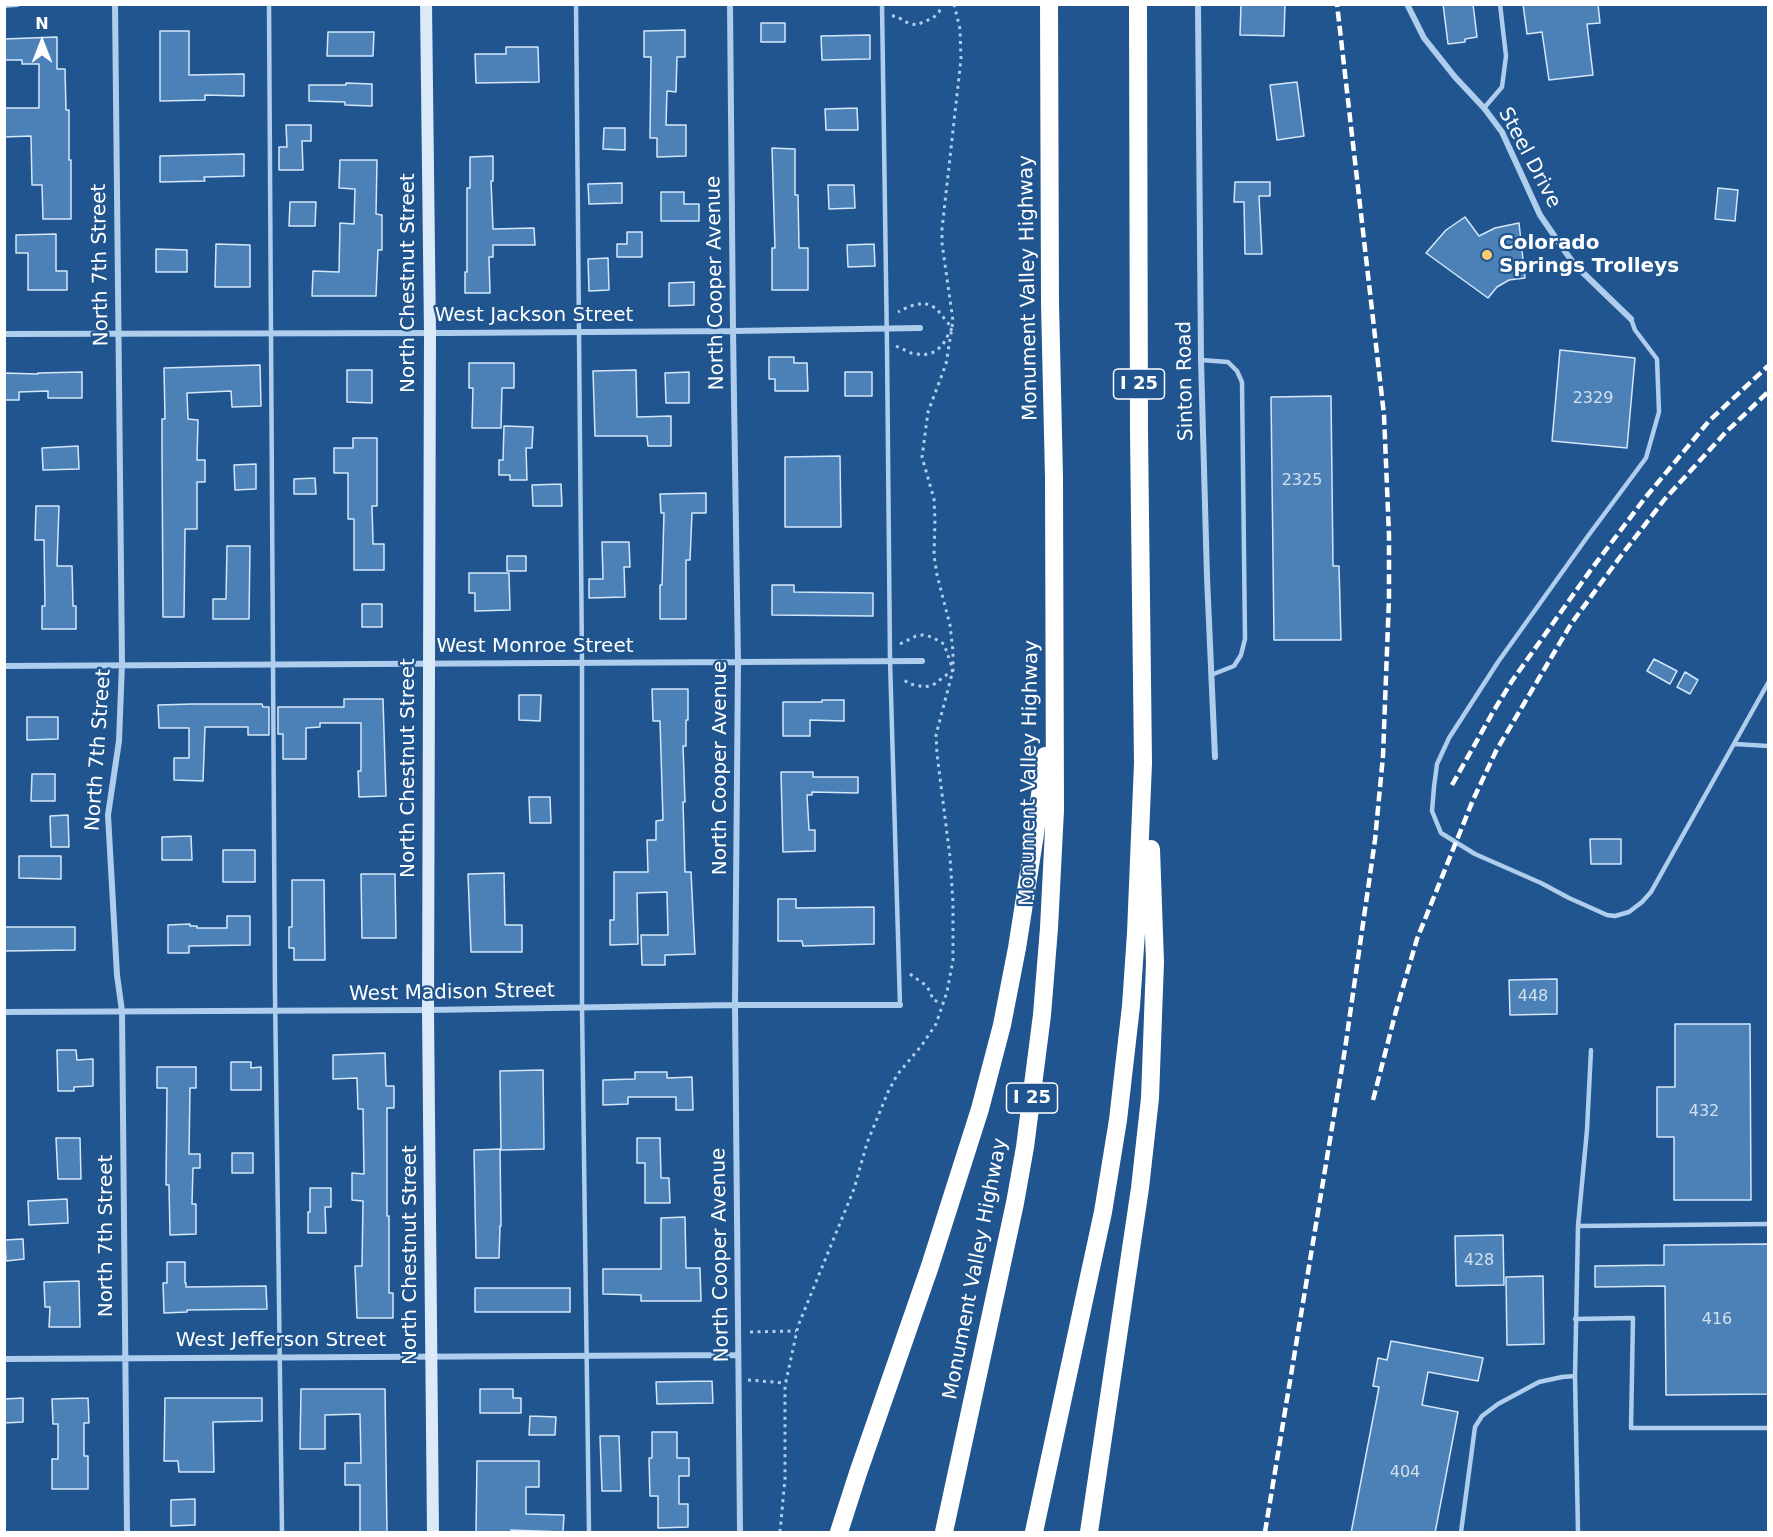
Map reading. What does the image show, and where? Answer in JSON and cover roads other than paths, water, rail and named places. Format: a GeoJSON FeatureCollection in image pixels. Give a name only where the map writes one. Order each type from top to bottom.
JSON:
{"type":"FeatureCollection","features":[{"type":"Feature","properties":{"kind":"highway","name":"Monument Valley Highway"},"geometry":{"type":"LineString","coordinates":[[944,1533],[1015,1203],[1033,1091],[1042,1015],[1053,870],[1055,810],[1054,489],[1050,291],[1049,4]]}},
{"type":"Feature","properties":{"kind":"highway","name":"I 25"},"geometry":{"type":"LineString","coordinates":[[1034,1533],[1102,1212],[1118,1120],[1131,1006],[1136,933],[1143,763],[1139,444],[1138,4]]}},
{"type":"Feature","properties":{"kind":"highway"},"geometry":{"type":"LineString","coordinates":[[839,1533],[961,1171],[1002,1024],[1035,834],[1054,656]]}},
{"type":"Feature","properties":{"kind":"highway"},"geometry":{"type":"LineString","coordinates":[[1089,1533],[1140,1188],[1150,1098],[1155,962],[1152,870],[1143,763]]}},
{"type":"Feature","properties":{"kind":"main road","name":"North Chestnut Street"},"geometry":{"type":"LineString","coordinates":[[426,4],[430,333],[428,1010],[433,1533]]}},
{"type":"Feature","properties":{"kind":"street"},"geometry":{"type":"LineString","coordinates":[[4,5],[17,4]]}},
{"type":"Feature","properties":{"kind":"street","name":"North 7th Street"},"geometry":{"type":"LineString","coordinates":[[115,4],[122,664],[119,741],[108,815],[117,975],[122,1011],[128,1533]]}},
{"type":"Feature","properties":{"kind":"street","name":"North Cooper Avenue"},"geometry":{"type":"LineString","coordinates":[[730,4],[738,662],[735,1005],[740,1533]]}},
{"type":"Feature","properties":{"kind":"street","name":"Sinton Road"},"geometry":{"type":"LineString","coordinates":[[1198,4],[1201,360],[1215,756]]}},
{"type":"Feature","properties":{"kind":"street","name":"Steel Drive"},"geometry":{"type":"LineString","coordinates":[[1407,4],[1424,38],[1502,132],[1540,215],[1564,250],[1575,265],[1631,319]]}},
{"type":"Feature","properties":{"kind":"street","name":"West Jackson Street"},"geometry":{"type":"LineString","coordinates":[[4,334],[920,328]]}},
{"type":"Feature","properties":{"kind":"street","name":"West Monroe Street"},"geometry":{"type":"LineString","coordinates":[[4,666],[921,661]]}},
{"type":"Feature","properties":{"kind":"street","name":"West Madison Street"},"geometry":{"type":"LineString","coordinates":[[4,1012],[900,1005]]}},
{"type":"Feature","properties":{"kind":"street","name":"West Jefferson Street"},"geometry":{"type":"LineString","coordinates":[[4,1359],[738,1355]]}},
{"type":"Feature","properties":{"kind":"lane"},"geometry":{"type":"LineString","coordinates":[[268,4],[275,1010],[282,1533]]}},
{"type":"Feature","properties":{"kind":"lane"},"geometry":{"type":"LineString","coordinates":[[576,4],[582,663],[582,1008],[589,1533]]}},
{"type":"Feature","properties":{"kind":"lane"},"geometry":{"type":"LineString","coordinates":[[882,4],[890,660],[900,1005]]}},
{"type":"Feature","properties":{"kind":"lane"},"geometry":{"type":"LineString","coordinates":[[1484,108],[1502,87],[1506,56],[1500,4]]}},
{"type":"Feature","properties":{"kind":"lane"},"geometry":{"type":"LineString","coordinates":[[1631,319],[1635,330],[1657,359],[1659,412],[1646,458],[1498,662],[1460,720],[1437,764],[1432,811],[1441,833],[1475,854],[1607,915],[1622,915],[1629,912],[1651,892],[1768,683]]}},
{"type":"Feature","properties":{"kind":"lane"},"geometry":{"type":"LineString","coordinates":[[1201,360],[1228,362],[1237,371],[1242,382],[1245,639],[1241,655],[1234,666],[1211,675]]}},
{"type":"Feature","properties":{"kind":"lane"},"geometry":{"type":"LineString","coordinates":[[1735,744],[1768,746]]}},
{"type":"Feature","properties":{"kind":"lane"},"geometry":{"type":"LineString","coordinates":[[1578,1533],[1575,1319],[1578,1226],[1587,1130],[1591,1050]]}},
{"type":"Feature","properties":{"kind":"lane"},"geometry":{"type":"LineString","coordinates":[[1578,1226],[1768,1224]]}},
{"type":"Feature","properties":{"kind":"lane"},"geometry":{"type":"LineString","coordinates":[[1575,1319],[1633,1318],[1631,1428],[1768,1428]]}},
{"type":"Feature","properties":{"kind":"lane"},"geometry":{"type":"LineString","coordinates":[[1461,1533],[1477,1422],[1490,1408],[1539,1382],[1575,1376]]}},
{"type":"Feature","properties":{"kind":"railway"},"geometry":{"type":"LineString","coordinates":[[1265,1532],[1345,1049],[1375,840],[1383,756],[1389,598],[1384,415],[1337,4]]}},
{"type":"Feature","properties":{"kind":"railway"},"geometry":{"type":"LineString","coordinates":[[1452,785],[1512,681],[1645,498],[1709,421],[1768,366]]}},
{"type":"Feature","properties":{"kind":"railway"},"geometry":{"type":"LineString","coordinates":[[1373,1100],[1417,939],[1473,800],[1496,751],[1571,624],[1620,557],[1664,500],[1725,433],[1768,392]]}},
{"type":"Feature","properties":{"kind":"place","name":"Colorado Springs Trolleys"},"geometry":{"type":"Point","coordinates":[1487,255]}}]}
